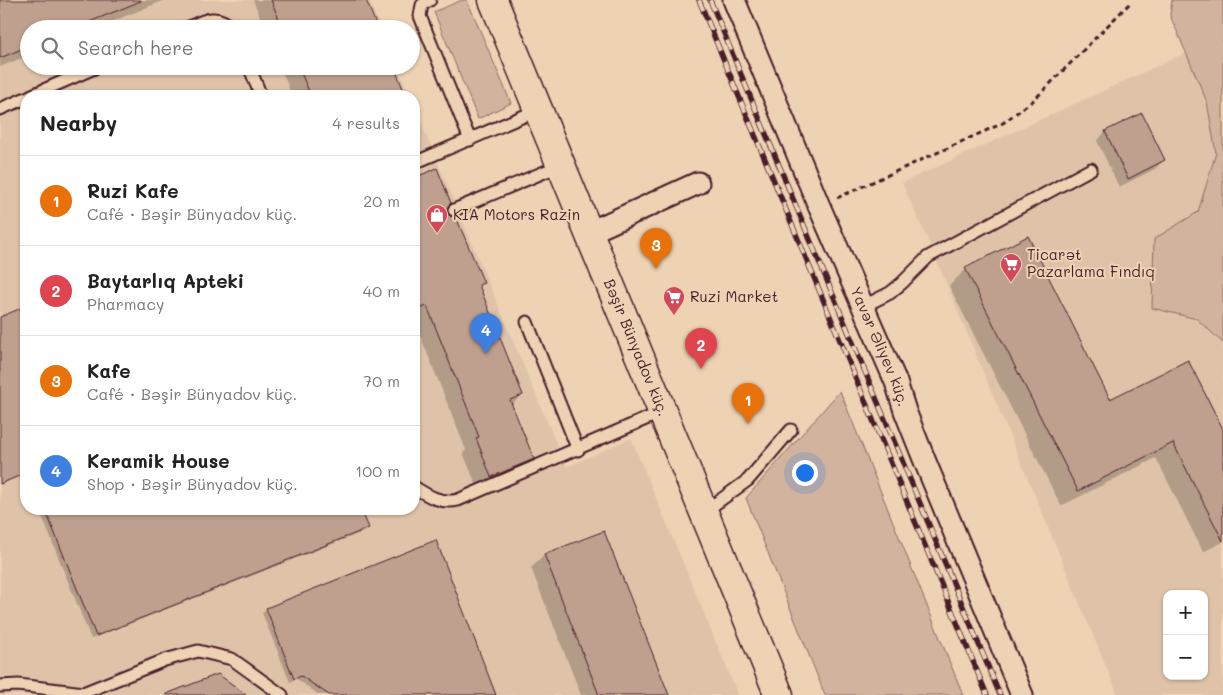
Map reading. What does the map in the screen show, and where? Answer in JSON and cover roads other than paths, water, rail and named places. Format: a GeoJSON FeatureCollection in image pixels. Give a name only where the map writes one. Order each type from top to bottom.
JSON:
{"type":"FeatureCollection","features":[{"type":"Feature","properties":{"kind":"street","name":"Bəşir Bünyadov küç."},"geometry":{"type":"LineString","coordinates":[[492,0],[779,695]]}},
{"type":"Feature","properties":{"kind":"street","name":"Yavər Əliyev küç."},"geometry":{"type":"LineString","coordinates":[[734,0],[862,308],[896,382],[905,411],[926,464],[1022,695]]}},
{"type":"Feature","properties":{"kind":"street"},"geometry":{"type":"LineString","coordinates":[[588,233],[698,183]]}},
{"type":"Feature","properties":{"kind":"lane"},"geometry":{"type":"LineString","coordinates":[[430,0],[422,5],[420,16],[470,140]]}},
{"type":"Feature","properties":{"kind":"lane"},"geometry":{"type":"LineString","coordinates":[[204,20],[216,18],[221,20]]}},
{"type":"Feature","properties":{"kind":"lane"},"geometry":{"type":"LineString","coordinates":[[44,90],[78,75]]}},
{"type":"Feature","properties":{"kind":"lane"},"geometry":{"type":"LineString","coordinates":[[253,75],[259,90]]}},
{"type":"Feature","properties":{"kind":"lane"},"geometry":{"type":"LineString","coordinates":[[0,109],[20,101]]}},
{"type":"Feature","properties":{"kind":"lane"},"geometry":{"type":"LineString","coordinates":[[420,161],[538,110]]}},
{"type":"Feature","properties":{"kind":"lane"},"geometry":{"type":"LineString","coordinates":[[454,210],[560,165]]}},
{"type":"Feature","properties":{"kind":"lane"},"geometry":{"type":"LineString","coordinates":[[862,308],[890,293],[928,257],[1091,169]]}},
{"type":"Feature","properties":{"kind":"lane"},"geometry":{"type":"LineString","coordinates":[[527,322],[578,450]]}},
{"type":"Feature","properties":{"kind":"lane"},"geometry":{"type":"LineString","coordinates":[[420,491],[435,499],[449,502],[458,500],[578,450],[662,412]]}},
{"type":"Feature","properties":{"kind":"lane"},"geometry":{"type":"LineString","coordinates":[[704,512],[748,480],[791,430]]}},
{"type":"Feature","properties":{"kind":"lane"},"geometry":{"type":"LineString","coordinates":[[0,686],[18,685],[81,694],[164,660],[198,651],[232,659],[282,695]]}},
{"type":"Feature","properties":{"kind":"railway"},"geometry":{"type":"LineString","coordinates":[[699,0],[987,695]]}},
{"type":"Feature","properties":{"kind":"railway"},"geometry":{"type":"LineString","coordinates":[[710,0],[1000,695]]}},
{"type":"Feature","properties":{"kind":"place","name":"KIA Motors Razin"},"geometry":{"type":"Point","coordinates":[437,234]}},
{"type":"Feature","properties":{"kind":"place","name":"Kafe"},"geometry":{"type":"Point","coordinates":[656,269]}},
{"type":"Feature","properties":{"kind":"place","name":"Ticarət Pazarlama Fındıq"},"geometry":{"type":"Point","coordinates":[1011,283]}},
{"type":"Feature","properties":{"kind":"place","name":"Ruzi Market"},"geometry":{"type":"Point","coordinates":[674,316]}},
{"type":"Feature","properties":{"kind":"place","name":"Keramik House"},"geometry":{"type":"Point","coordinates":[486,354]}},
{"type":"Feature","properties":{"kind":"place","name":"Baytarlıq Apteki"},"geometry":{"type":"Point","coordinates":[701,369]}},
{"type":"Feature","properties":{"kind":"place","name":"Ruzi Kafe"},"geometry":{"type":"Point","coordinates":[748,424]}}]}
